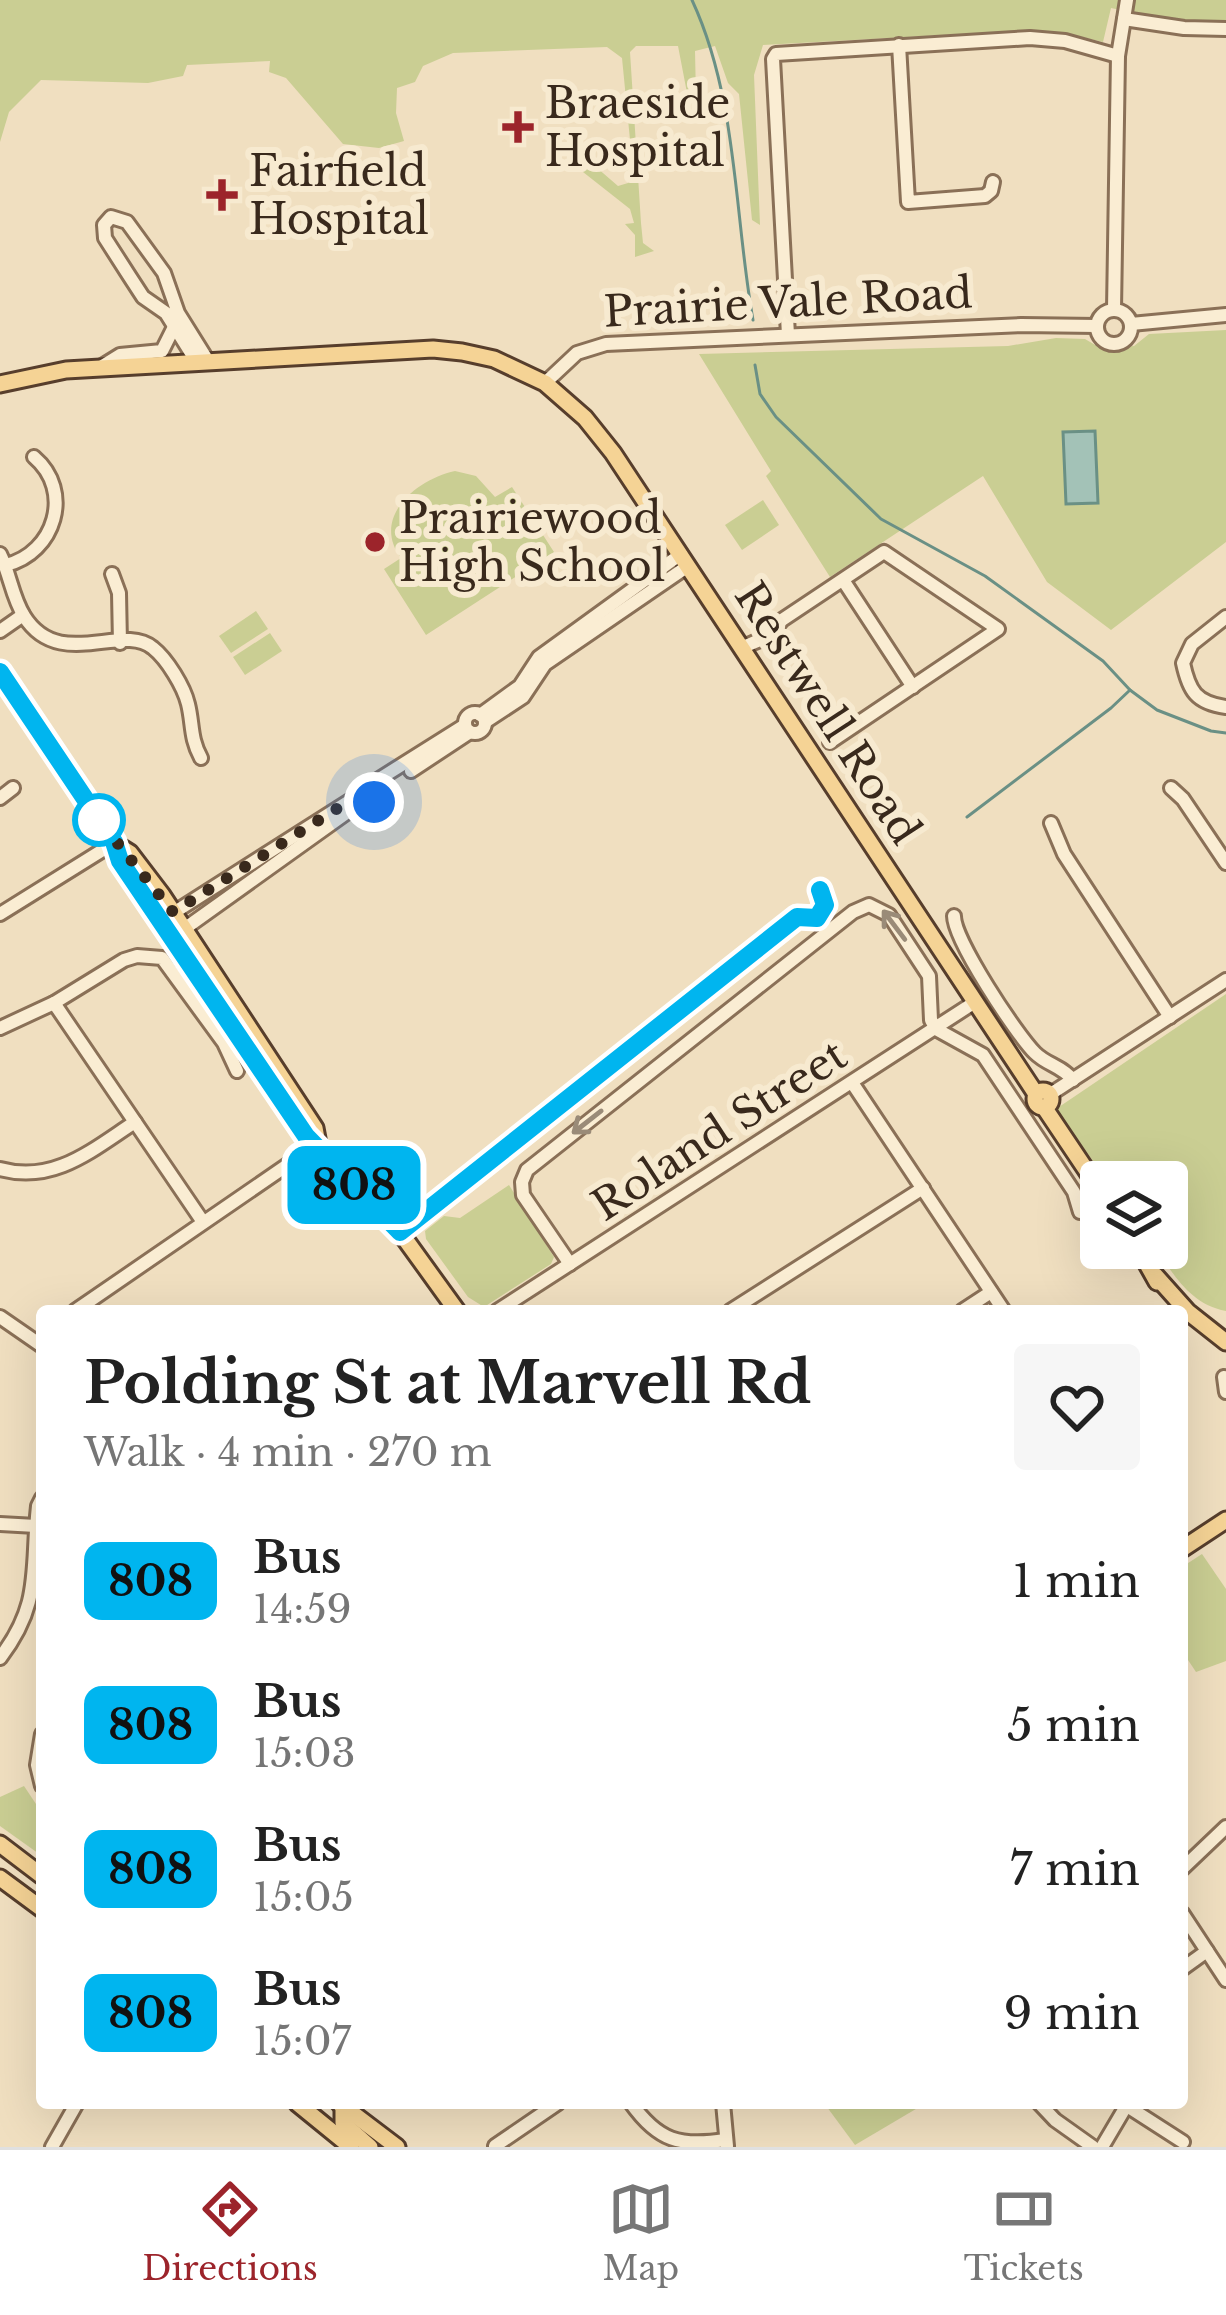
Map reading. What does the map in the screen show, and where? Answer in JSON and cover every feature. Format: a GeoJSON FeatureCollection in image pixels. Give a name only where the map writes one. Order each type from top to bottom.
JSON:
{"type":"FeatureCollection","features":[{"type":"Feature","properties":{"kind":"main road"},"geometry":{"type":"LineString","coordinates":[[0,384],[67,370],[433,350],[494,359],[545,383]]}},
{"type":"Feature","properties":{"kind":"main road","name":"Restwell Road"},"geometry":{"type":"LineString","coordinates":[[545,383],[596,430],[1082,1161]]}},
{"type":"Feature","properties":{"kind":"main road"},"geometry":{"type":"LineString","coordinates":[[0,672],[114,842],[120,861],[179,933],[306,1136],[400,1232],[453,1305]]}},
{"type":"Feature","properties":{"kind":"main road"},"geometry":{"type":"LineString","coordinates":[[1151,1269],[1183,1305]]}},
{"type":"Feature","properties":{"kind":"main road"},"geometry":{"type":"LineString","coordinates":[[1155,1275],[1172,1305]]}},
{"type":"Feature","properties":{"kind":"main road"},"geometry":{"type":"LineString","coordinates":[[1188,1310],[1226,1342]]}},
{"type":"Feature","properties":{"kind":"main road"},"geometry":{"type":"LineString","coordinates":[[1188,1323],[1226,1353]]}},
{"type":"Feature","properties":{"kind":"main road"},"geometry":{"type":"LineString","coordinates":[[1188,1539],[1226,1520]]}},
{"type":"Feature","properties":{"kind":"main road"},"geometry":{"type":"LineString","coordinates":[[0,1844],[36,1871]]}},
{"type":"Feature","properties":{"kind":"main road"},"geometry":{"type":"LineString","coordinates":[[0,1878],[36,1905]]}},
{"type":"Feature","properties":{"kind":"main road"},"geometry":{"type":"LineString","coordinates":[[304,2109],[351,2147]]}},
{"type":"Feature","properties":{"kind":"main road"},"geometry":{"type":"LineString","coordinates":[[320,2122],[337,2109]]}},
{"type":"Feature","properties":{"kind":"main road"},"geometry":{"type":"LineString","coordinates":[[343,2109],[343,2123],[370,2147]]}},
{"type":"Feature","properties":{"kind":"main road"},"geometry":{"type":"LineString","coordinates":[[349,2109],[397,2147]]}},
{"type":"Feature","properties":{"kind":"street"},"geometry":{"type":"LineString","coordinates":[[1114,310],[1118,56],[1127,0]]}},
{"type":"Feature","properties":{"kind":"street"},"geometry":{"type":"LineString","coordinates":[[1124,19],[1226,29]]}},
{"type":"Feature","properties":{"kind":"street"},"geometry":{"type":"LineString","coordinates":[[788,335],[773,59],[782,50],[1030,38],[1065,41],[1118,56]]}},
{"type":"Feature","properties":{"kind":"street"},"geometry":{"type":"LineString","coordinates":[[899,45],[908,202],[985,196],[993,182]]}},
{"type":"Feature","properties":{"kind":"street"},"geometry":{"type":"LineString","coordinates":[[117,215],[127,222],[164,273],[202,361],[162,308],[143,297],[110,246],[104,225],[111,217],[117,215]]}},
{"type":"Feature","properties":{"kind":"street"},"geometry":{"type":"LineString","coordinates":[[1114,310],[1131,324],[1126,338],[1113,344],[1100,336],[1097,326],[1101,316],[1114,310]]}},
{"type":"Feature","properties":{"kind":"street"},"geometry":{"type":"LineString","coordinates":[[1131,324],[1226,316]]}},
{"type":"Feature","properties":{"kind":"street","name":"Prairie Vale Road"},"geometry":{"type":"LineString","coordinates":[[545,383],[570,357],[594,347],[1022,325],[1097,326]]}},
{"type":"Feature","properties":{"kind":"street"},"geometry":{"type":"LineString","coordinates":[[98,368],[120,355],[162,351],[175,326]]}},
{"type":"Feature","properties":{"kind":"street"},"geometry":{"type":"LineString","coordinates":[[34,457],[45,466],[56,493],[53,524],[32,555],[3,560],[23,615],[45,638],[60,642],[150,644],[188,703],[191,740],[201,758]]}},
{"type":"Feature","properties":{"kind":"street"},"geometry":{"type":"LineString","coordinates":[[741,648],[769,636],[782,620],[884,552],[998,629],[830,742]]}},
{"type":"Feature","properties":{"kind":"street"},"geometry":{"type":"LineString","coordinates":[[167,916],[275,854],[468,729],[480,733],[483,718],[523,697],[545,664],[684,560]]}},
{"type":"Feature","properties":{"kind":"street"},"geometry":{"type":"LineString","coordinates":[[112,574],[119,593],[119,643]]}},
{"type":"Feature","properties":{"kind":"street"},"geometry":{"type":"LineString","coordinates":[[843,580],[913,687]]}},
{"type":"Feature","properties":{"kind":"street"},"geometry":{"type":"LineString","coordinates":[[0,631],[23,615]]}},
{"type":"Feature","properties":{"kind":"street"},"geometry":{"type":"LineString","coordinates":[[1226,617],[1192,644],[1183,663],[1192,693],[1210,705],[1226,707]]}},
{"type":"Feature","properties":{"kind":"street"},"geometry":{"type":"LineString","coordinates":[[0,798],[13,788]]}},
{"type":"Feature","properties":{"kind":"street"},"geometry":{"type":"LineString","coordinates":[[1171,788],[1226,863]]}},
{"type":"Feature","properties":{"kind":"street"},"geometry":{"type":"LineString","coordinates":[[1051,824],[1064,854],[1171,1017]]}},
{"type":"Feature","properties":{"kind":"street"},"geometry":{"type":"LineString","coordinates":[[0,914],[114,842]]}},
{"type":"Feature","properties":{"kind":"street"},"geometry":{"type":"LineString","coordinates":[[179,933],[275,854]]}},
{"type":"Feature","properties":{"kind":"street"},"geometry":{"type":"LineString","coordinates":[[570,1264],[523,1195],[527,1170],[853,911],[869,905],[889,915],[929,976],[935,1029],[983,1055],[1074,1192],[1080,1212]]}},
{"type":"Feature","properties":{"kind":"street"},"geometry":{"type":"LineString","coordinates":[[954,916],[959,940],[1034,1052],[1060,1066],[1072,1080]]}},
{"type":"Feature","properties":{"kind":"street"},"geometry":{"type":"LineString","coordinates":[[0,1028],[54,1003],[124,960],[162,958],[224,1043],[237,1071]]}},
{"type":"Feature","properties":{"kind":"street"},"geometry":{"type":"LineString","coordinates":[[1043,1099],[1226,980]]}},
{"type":"Feature","properties":{"kind":"street","name":"Roland Street"},"geometry":{"type":"LineString","coordinates":[[506,1305],[975,1002]]}},
{"type":"Feature","properties":{"kind":"street"},"geometry":{"type":"LineString","coordinates":[[54,1003],[203,1222]]}},
{"type":"Feature","properties":{"kind":"street"},"geometry":{"type":"LineString","coordinates":[[854,1084],[1000,1305]]}},
{"type":"Feature","properties":{"kind":"street"},"geometry":{"type":"LineString","coordinates":[[0,1169],[50,1172],[135,1122]]}},
{"type":"Feature","properties":{"kind":"street"},"geometry":{"type":"LineString","coordinates":[[84,1305],[318,1144]]}},
{"type":"Feature","properties":{"kind":"street"},"geometry":{"type":"LineString","coordinates":[[739,1305],[923,1188]]}},
{"type":"Feature","properties":{"kind":"street"},"geometry":{"type":"LineString","coordinates":[[971,1305],[991,1292]]}},
{"type":"Feature","properties":{"kind":"street"},"geometry":{"type":"LineString","coordinates":[[0,1317],[36,1340]]}},
{"type":"Feature","properties":{"kind":"street"},"geometry":{"type":"LineString","coordinates":[[0,1524],[36,1526],[30,1610],[0,1658]]}},
{"type":"Feature","properties":{"kind":"street"},"geometry":{"type":"LineString","coordinates":[[1188,1853],[1226,1828]]}},
{"type":"Feature","properties":{"kind":"street"},"geometry":{"type":"LineString","coordinates":[[1188,1863],[1212,1838]]}},
{"type":"Feature","properties":{"kind":"street"},"geometry":{"type":"LineString","coordinates":[[1188,1922],[1226,1980]]}},
{"type":"Feature","properties":{"kind":"street"},"geometry":{"type":"LineString","coordinates":[[1188,1965],[1207,1951]]}},
{"type":"Feature","properties":{"kind":"street"},"geometry":{"type":"LineString","coordinates":[[52,2147],[74,2109]]}},
{"type":"Feature","properties":{"kind":"street"},"geometry":{"type":"LineString","coordinates":[[495,2146],[549,2109]]}},
{"type":"Feature","properties":{"kind":"street"},"geometry":{"type":"LineString","coordinates":[[635,2109],[655,2141],[726,2144],[723,2109]]}},
{"type":"Feature","properties":{"kind":"street"},"geometry":{"type":"LineString","coordinates":[[1044,2109],[1097,2147],[1124,2109]]}},
{"type":"Feature","properties":{"kind":"street"},"geometry":{"type":"LineString","coordinates":[[1134,2109],[1183,2143]]}},
{"type":"Feature","properties":{"kind":"green space"},"geometry":{"type":"Polygon","coordinates":[[[0,0],[1226,0],[1226,21],[1172,21],[1111,8],[1103,42],[1065,33],[999,32],[763,45],[754,75],[760,225],[752,220],[739,94],[728,83],[715,46],[695,51],[696,97],[688,98],[678,46],[636,46],[630,52],[641,223],[643,243],[654,251],[635,257],[635,235],[625,224],[634,223],[630,209],[583,172],[596,167],[618,186],[628,183],[630,175],[624,165],[631,150],[622,58],[607,47],[453,53],[423,66],[415,82],[397,88],[396,113],[404,141],[379,148],[343,144],[286,78],[269,72],[270,61],[187,65],[183,76],[148,83],[41,80],[9,112],[0,142],[0,0]]]}},
{"type":"Feature","properties":{"kind":"green space"},"geometry":{"type":"Polygon","coordinates":[[[1226,330],[1226,542],[1111,630],[1047,582],[983,476],[830,577],[766,476],[771,471],[699,354],[1008,346],[1056,338],[1085,339],[1102,349],[1134,346],[1149,334],[1226,330]]]}},
{"type":"Feature","properties":{"kind":"green space"},"geometry":{"type":"Polygon","coordinates":[[[455,471],[476,476],[495,497],[512,487],[554,552],[426,635],[384,569],[401,558],[391,529],[394,515],[412,492],[455,471]]]}},
{"type":"Feature","properties":{"kind":"green space"},"geometry":{"type":"Polygon","coordinates":[[[763,500],[779,525],[742,550],[725,525],[763,500]]]}},
{"type":"Feature","properties":{"kind":"green space"},"geometry":{"type":"Polygon","coordinates":[[[256,611],[268,629],[231,653],[219,636],[256,611]]]}},
{"type":"Feature","properties":{"kind":"green space"},"geometry":{"type":"Polygon","coordinates":[[[270,633],[282,651],[245,675],[233,657],[270,633]]]}},
{"type":"Feature","properties":{"kind":"green space"},"geometry":{"type":"Polygon","coordinates":[[[1226,994],[1226,1311],[1193,1295],[1170,1269],[1188,1269],[1188,1161],[1093,1161],[1056,1109],[1226,994]]]}},
{"type":"Feature","properties":{"kind":"green space"},"geometry":{"type":"Polygon","coordinates":[[[509,1185],[554,1257],[551,1264],[481,1305],[468,1297],[426,1239],[425,1231],[444,1216],[460,1218],[509,1185]]]}},
{"type":"Feature","properties":{"kind":"green space"},"geometry":{"type":"Polygon","coordinates":[[[1202,1554],[1226,1589],[1226,1661],[1196,1672],[1188,1660],[1188,1563],[1202,1554]]]}},
{"type":"Feature","properties":{"kind":"green space"},"geometry":{"type":"Polygon","coordinates":[[[24,1786],[36,1804],[36,1852],[0,1826],[0,1797],[24,1786]]]}},
{"type":"Feature","properties":{"kind":"green space"},"geometry":{"type":"Polygon","coordinates":[[[828,2109],[916,2109],[855,2145],[828,2109]]]}},
{"type":"Feature","properties":{"kind":"water"},"geometry":{"type":"Polygon","coordinates":[[[1095,431],[1098,503],[1066,504],[1063,432],[1095,431]]]}},
{"type":"Feature","properties":{"kind":"waterway"},"geometry":{"type":"LineString","coordinates":[[692,0],[727,117],[753,320]]}},
{"type":"Feature","properties":{"kind":"waterway"},"geometry":{"type":"LineString","coordinates":[[755,365],[760,394],[776,417],[881,519],[985,576],[1103,661],[1157,710],[1226,733]]}},
{"type":"Feature","properties":{"kind":"waterway"},"geometry":{"type":"LineString","coordinates":[[967,817],[1130,690]]}},
{"type":"Feature","properties":{"kind":"bus line","name":"808"},"geometry":{"type":"LineString","coordinates":[[0,672],[114,842],[120,861],[306,1136],[400,1232],[797,917],[817,918],[825,905],[820,890]]}},
{"type":"Feature","properties":{"kind":"place","name":"Braeside Hospital"},"geometry":{"type":"Point","coordinates":[518,127]}},
{"type":"Feature","properties":{"kind":"place","name":"Fairfield Hospital"},"geometry":{"type":"Point","coordinates":[222,195]}},
{"type":"Feature","properties":{"kind":"place","name":"Prairiewood High School"},"geometry":{"type":"Point","coordinates":[375,542]}},
{"type":"Feature","properties":{"kind":"route"},"geometry":{"type":"LineString","coordinates":[[99,820],[95,815],[173,912],[362,793],[364,800],[374,802]]}}]}
